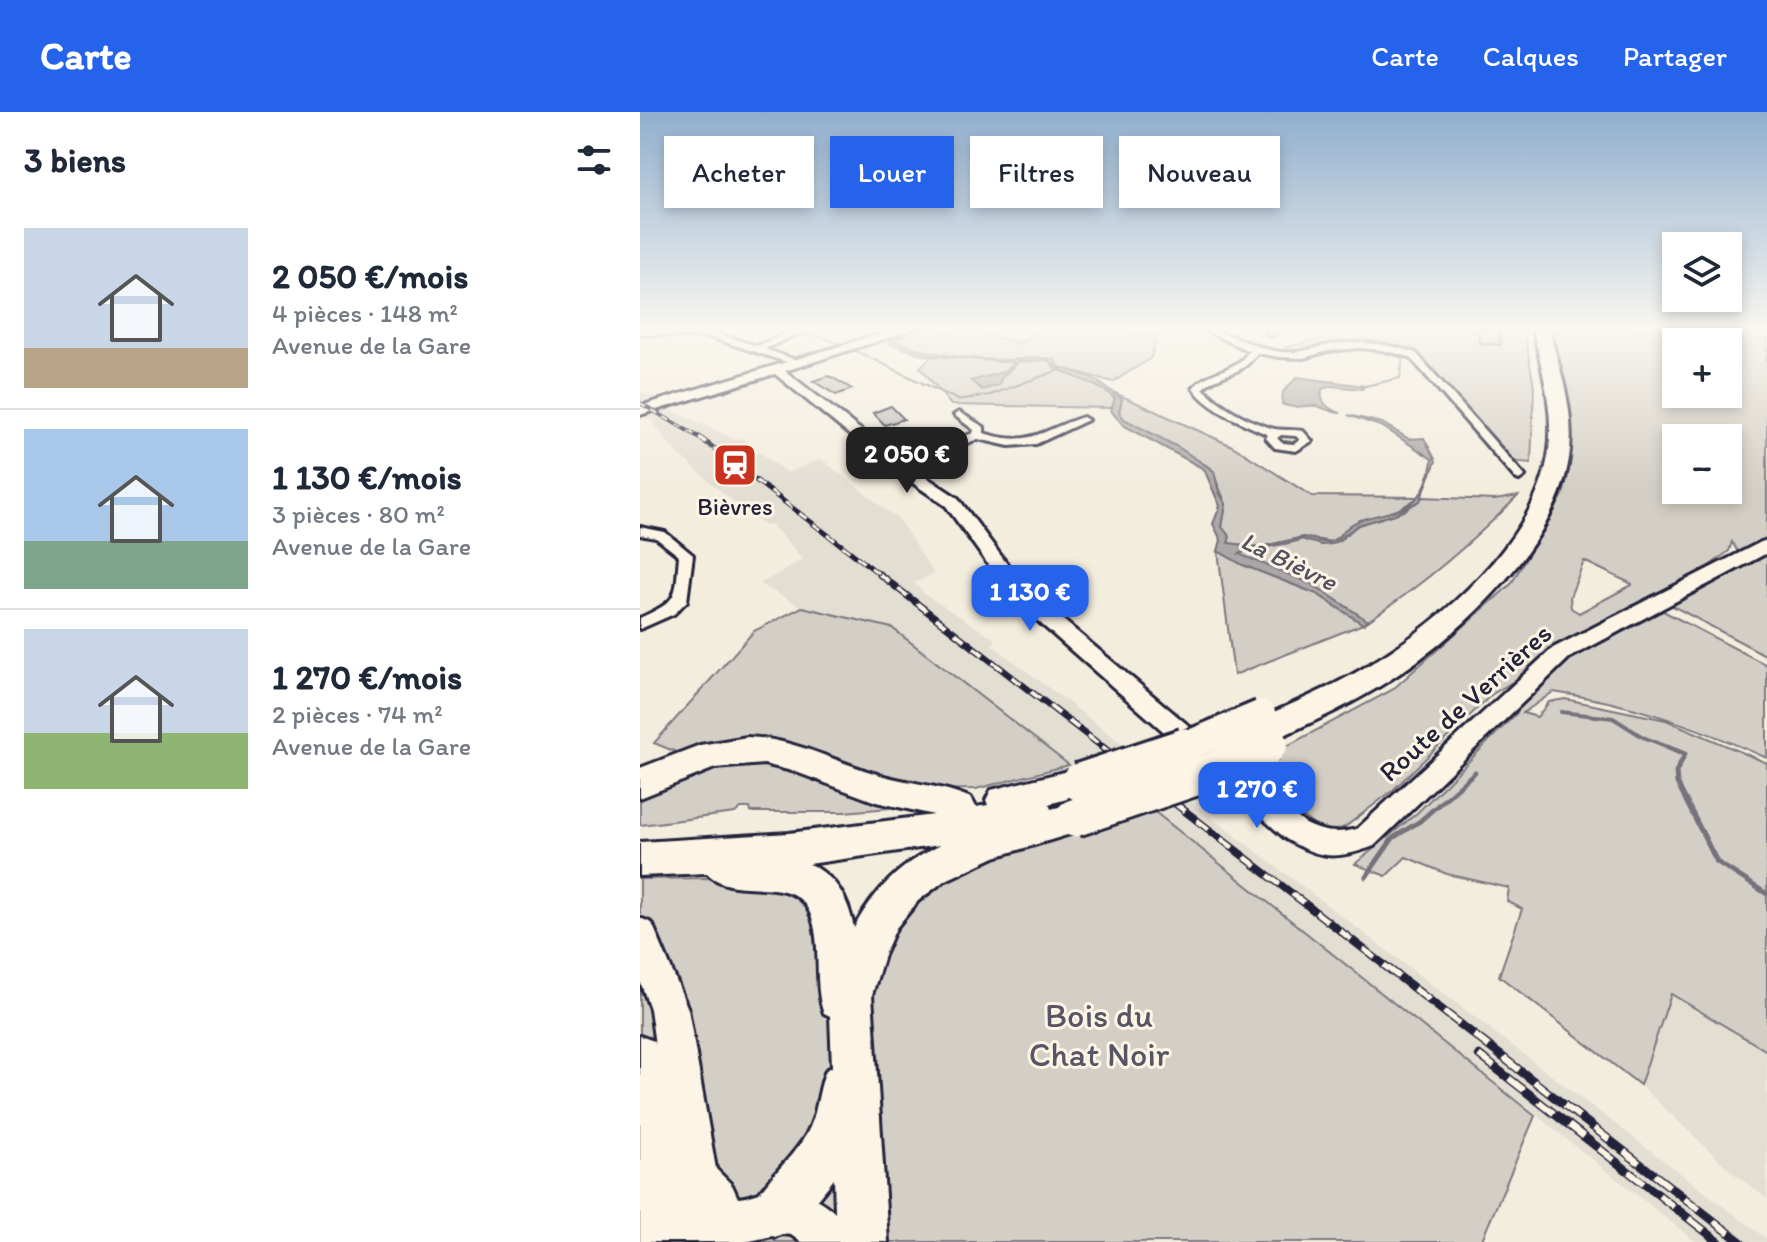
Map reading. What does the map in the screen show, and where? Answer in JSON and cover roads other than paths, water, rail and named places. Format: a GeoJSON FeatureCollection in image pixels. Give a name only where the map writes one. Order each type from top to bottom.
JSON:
{"type":"FeatureCollection","features":[{"type":"Feature","properties":{"kind":"highway"},"geometry":{"type":"LineString","coordinates":[[642,853],[716,857],[860,844],[997,819],[1210,772],[1335,678],[1424,619],[1475,574],[1505,539],[1535,490],[1549,439],[1549,413],[1543,383]]}},
{"type":"Feature","properties":{"kind":"highway"},"geometry":{"type":"LineString","coordinates":[[1264,731],[1335,709],[1341,693],[1392,664],[1464,605],[1509,558],[1538,516],[1557,467],[1561,439],[1560,413],[1553,383]]}},
{"type":"Feature","properties":{"kind":"highway"},"geometry":{"type":"LineString","coordinates":[[640,784],[707,756],[765,751],[898,795],[942,800],[959,809]]}},
{"type":"Feature","properties":{"kind":"highway"},"geometry":{"type":"LineString","coordinates":[[642,853],[959,809],[1080,799]]}},
{"type":"Feature","properties":{"kind":"highway"},"geometry":{"type":"LineString","coordinates":[[862,1242],[851,995],[859,959],[871,933],[905,887],[950,855],[1080,799]]}},
{"type":"Feature","properties":{"kind":"highway"},"geometry":{"type":"LineString","coordinates":[[716,857],[727,868],[775,870],[812,884],[827,900],[837,928],[842,1106],[815,1168],[775,1211]]}},
{"type":"Feature","properties":{"kind":"main road"},"geometry":{"type":"LineString","coordinates":[[640,935],[669,1009],[696,1180],[701,1242]]}},
{"type":"Feature","properties":{"kind":"main road"},"geometry":{"type":"LineString","coordinates":[[640,1055],[650,1112],[660,1242]]}},
{"type":"Feature","properties":{"kind":"main road"},"geometry":{"type":"LineString","coordinates":[[696,1180],[716,1201],[724,1218],[750,1221],[775,1211],[803,1216],[833,1242]]}},
{"type":"Feature","properties":{"kind":"street"},"geometry":{"type":"LineString","coordinates":[[640,411],[741,383]]}},
{"type":"Feature","properties":{"kind":"street"},"geometry":{"type":"LineString","coordinates":[[794,383],[899,466],[978,435],[1020,446],[1083,420]]}},
{"type":"Feature","properties":{"kind":"street"},"geometry":{"type":"LineString","coordinates":[[1202,383],[1198,388],[1200,393],[1274,434]]}},
{"type":"Feature","properties":{"kind":"street"},"geometry":{"type":"LineString","coordinates":[[1437,383],[1519,476]]}},
{"type":"Feature","properties":{"kind":"street"},"geometry":{"type":"LineString","coordinates":[[959,415],[980,429],[978,435]]}},
{"type":"Feature","properties":{"kind":"street","name":"Route de Verrières"},"geometry":{"type":"LineString","coordinates":[[899,466],[952,502],[1012,584],[1052,623],[1295,831],[1319,845],[1339,847],[1365,838],[1561,653],[1767,546]]}},
{"type":"Feature","properties":{"kind":"street"},"geometry":{"type":"LineString","coordinates":[[640,531],[660,535],[686,555],[682,598],[669,611],[640,624]]}},
{"type":"Feature","properties":{"kind":"waterway","name":"La Bièvre"},"geometry":{"type":"LineString","coordinates":[[922,383],[958,400],[990,395],[1024,383]]}},
{"type":"Feature","properties":{"kind":"waterway"},"geometry":{"type":"LineString","coordinates":[[1361,387],[1379,383]]}},
{"type":"Feature","properties":{"kind":"waterway","name":"La Bièvre"},"geometry":{"type":"LineString","coordinates":[[1561,712],[1613,718],[1643,737],[1668,747]]}},
{"type":"Feature","properties":{"kind":"waterway","name":"La Bièvre"},"geometry":{"type":"LineString","coordinates":[[1668,747],[1673,749]]}},
{"type":"Feature","properties":{"kind":"waterway","name":"La Bièvre"},"geometry":{"type":"LineString","coordinates":[[1668,747],[1685,754],[1676,772],[1677,783],[1717,862],[1767,894]]}},
{"type":"Feature","properties":{"kind":"waterway"},"geometry":{"type":"LineString","coordinates":[[1366,877],[1393,838],[1420,821],[1475,772]]}},
{"type":"Feature","properties":{"kind":"railway"},"geometry":{"type":"LineString","coordinates":[[640,403],[700,438]]}},
{"type":"Feature","properties":{"kind":"railway"},"geometry":{"type":"LineString","coordinates":[[700,438],[882,576]]}},
{"type":"Feature","properties":{"kind":"railway"},"geometry":{"type":"LineString","coordinates":[[879,574],[1105,749]]}},
{"type":"Feature","properties":{"kind":"railway"},"geometry":{"type":"LineString","coordinates":[[1102,747],[1387,967]]}},
{"type":"Feature","properties":{"kind":"railway"},"geometry":{"type":"LineString","coordinates":[[1384,965],[1741,1242]]}},
{"type":"Feature","properties":{"kind":"railway"},"geometry":{"type":"LineString","coordinates":[[1479,1055],[1719,1242]]}},
{"type":"Feature","properties":{"kind":"place","name":"Bièvres"},"geometry":{"type":"Point","coordinates":[735,465]}},
{"type":"Feature","properties":{"kind":"park label","name":"Bois du Chat Noir"},"geometry":{"type":"Point","coordinates":[1099,1034]}}]}
